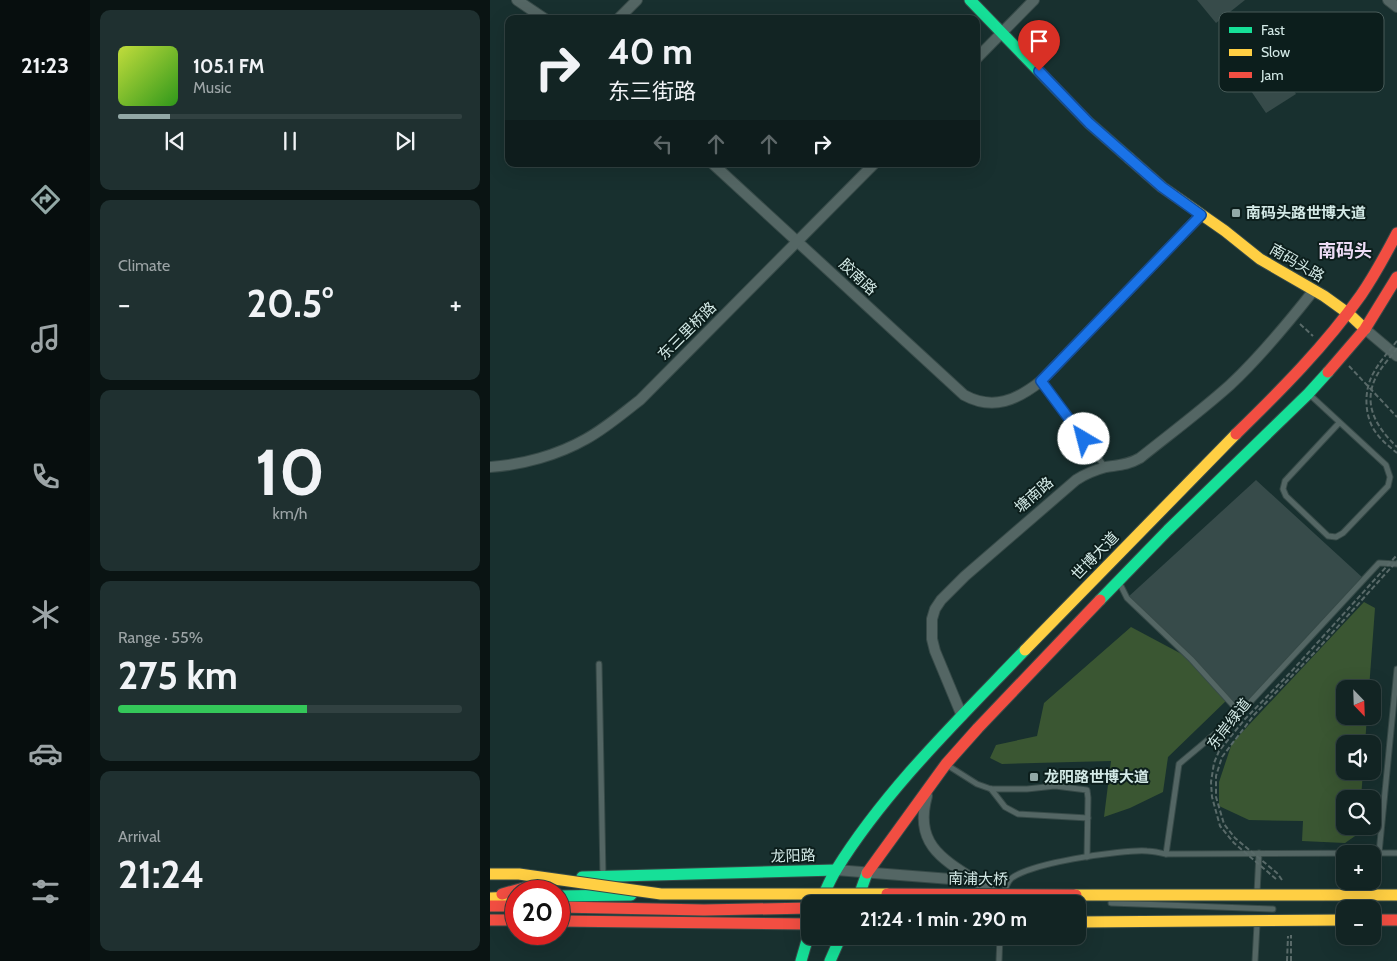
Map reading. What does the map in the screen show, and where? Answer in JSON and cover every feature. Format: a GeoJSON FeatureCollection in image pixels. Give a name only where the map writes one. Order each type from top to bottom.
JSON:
{"type":"FeatureCollection","features":[{"type":"Feature","properties":{"kind":"main road","name":"南码头路"},"geometry":{"type":"LineString","coordinates":[[970,0],[1089,123],[1162,187],[1225,231],[1260,259],[1314,290],[1348,314],[1365,329]]}},
{"type":"Feature","properties":{"kind":"main road","name":"世博大道"},"geometry":{"type":"LineString","coordinates":[[824,895],[836,870],[862,832],[962,716],[1161,510],[1280,391],[1348,314],[1371,281],[1397,233]]}},
{"type":"Feature","properties":{"kind":"main road"},"geometry":{"type":"LineString","coordinates":[[859,895],[868,873],[946,764],[978,728],[1168,530],[1308,394],[1365,329],[1397,277]]}},
{"type":"Feature","properties":{"kind":"main road","name":"龙阳路"},"geometry":{"type":"LineString","coordinates":[[490,898],[564,878],[836,870]]}},
{"type":"Feature","properties":{"kind":"main road"},"geometry":{"type":"LineString","coordinates":[[490,874],[519,874],[661,894]]}},
{"type":"Feature","properties":{"kind":"main road","name":"南浦大桥"},"geometry":{"type":"LineString","coordinates":[[570,896],[661,894],[1397,895]]}},
{"type":"Feature","properties":{"kind":"main road"},"geometry":{"type":"LineString","coordinates":[[490,898],[505,897]]}},
{"type":"Feature","properties":{"kind":"main road"},"geometry":{"type":"LineString","coordinates":[[490,906],[505,906]]}},
{"type":"Feature","properties":{"kind":"main road"},"geometry":{"type":"LineString","coordinates":[[570,907],[704,910],[801,908]]}},
{"type":"Feature","properties":{"kind":"main road"},"geometry":{"type":"LineString","coordinates":[[491,920],[505,920]]}},
{"type":"Feature","properties":{"kind":"main road"},"geometry":{"type":"LineString","coordinates":[[1086,922],[1336,920]]}},
{"type":"Feature","properties":{"kind":"main road"},"geometry":{"type":"LineString","coordinates":[[1381,920],[1397,920]]}},
{"type":"Feature","properties":{"kind":"main road"},"geometry":{"type":"LineString","coordinates":[[570,921],[801,924]]}},
{"type":"Feature","properties":{"kind":"main road"},"geometry":{"type":"LineString","coordinates":[[801,961],[806,945]]}},
{"type":"Feature","properties":{"kind":"main road"},"geometry":{"type":"LineString","coordinates":[[830,961],[837,945]]}},
{"type":"Feature","properties":{"kind":"street"},"geometry":{"type":"LineString","coordinates":[[517,0],[539,15]]}},
{"type":"Feature","properties":{"kind":"street"},"geometry":{"type":"LineString","coordinates":[[622,15],[637,0]]}},
{"type":"Feature","properties":{"kind":"street"},"geometry":{"type":"LineString","coordinates":[[980,55],[1034,0]]}},
{"type":"Feature","properties":{"kind":"street"},"geometry":{"type":"LineString","coordinates":[[1388,0],[1397,7]]}},
{"type":"Feature","properties":{"kind":"street","name":"胶南路"},"geometry":{"type":"LineString","coordinates":[[716,167],[964,395],[975,401],[988,403],[1002,402],[1016,398],[1029,391],[1041,381]]}},
{"type":"Feature","properties":{"kind":"street","name":"东三里桥路"},"geometry":{"type":"LineString","coordinates":[[490,467],[529,461],[558,451],[585,440],[610,424],[640,400],[871,167]]}},
{"type":"Feature","properties":{"kind":"street"},"geometry":{"type":"LineString","coordinates":[[1041,381],[1201,215]]}},
{"type":"Feature","properties":{"kind":"street","name":"塘南路"},"geometry":{"type":"LineString","coordinates":[[962,716],[935,651],[932,639],[932,619],[935,609],[941,600],[959,581],[1065,488],[1085,474],[1122,466],[1140,458],[1218,396],[1286,324],[1314,290]]}},
{"type":"Feature","properties":{"kind":"street"},"geometry":{"type":"LineString","coordinates":[[1365,329],[1397,356]]}},
{"type":"Feature","properties":{"kind":"street"},"geometry":{"type":"LineString","coordinates":[[946,764],[927,794],[922,811],[924,828],[938,854],[993,895]]}},
{"type":"Feature","properties":{"kind":"street","name":"龙阳路"},"geometry":{"type":"LineString","coordinates":[[836,870],[976,881]]}},
{"type":"Feature","properties":{"kind":"lane"},"geometry":{"type":"LineString","coordinates":[[1041,381],[1106,468]]}},
{"type":"Feature","properties":{"kind":"lane"},"geometry":{"type":"LineString","coordinates":[[1308,394],[1386,466],[1390,477],[1388,486],[1343,533],[1336,537],[1328,536],[1286,496],[1283,489],[1285,481],[1339,423]]}},
{"type":"Feature","properties":{"kind":"lane"},"geometry":{"type":"LineString","coordinates":[[1166,854],[1179,764],[1240,713],[1379,563],[1397,563]]}},
{"type":"Feature","properties":{"kind":"lane"},"geometry":{"type":"LineString","coordinates":[[1119,581],[1127,598],[1191,659],[1240,713]]}},
{"type":"Feature","properties":{"kind":"lane"},"geometry":{"type":"LineString","coordinates":[[599,664],[603,876]]}},
{"type":"Feature","properties":{"kind":"lane"},"geometry":{"type":"LineString","coordinates":[[1380,845],[1397,668]]}},
{"type":"Feature","properties":{"kind":"lane"},"geometry":{"type":"LineString","coordinates":[[946,764],[977,784],[991,790],[1055,786],[1087,790],[1087,857]]}},
{"type":"Feature","properties":{"kind":"lane"},"geometry":{"type":"LineString","coordinates":[[991,790],[1005,807],[1018,814],[1088,818]]}},
{"type":"Feature","properties":{"kind":"lane"},"geometry":{"type":"LineString","coordinates":[[1004,895],[1009,881],[1017,875],[1047,864],[1118,852],[1146,851],[1166,854],[1336,853]]}},
{"type":"Feature","properties":{"kind":"lane"},"geometry":{"type":"LineString","coordinates":[[1256,961],[1259,853]]}},
{"type":"Feature","properties":{"kind":"lane"},"geometry":{"type":"LineString","coordinates":[[1381,853],[1397,853]]}},
{"type":"Feature","properties":{"kind":"lane"},"geometry":{"type":"LineString","coordinates":[[1100,903],[1272,908]]}},
{"type":"Feature","properties":{"kind":"lane"},"geometry":{"type":"LineString","coordinates":[[999,961],[1000,945]]}},
{"type":"Feature","properties":{"kind":"path"},"geometry":{"type":"LineString","coordinates":[[1397,341],[1374,372],[1369,385],[1367,410],[1377,434],[1397,453]]}},
{"type":"Feature","properties":{"kind":"path"},"geometry":{"type":"LineString","coordinates":[[1397,348],[1376,377],[1371,399],[1373,414],[1377,424],[1383,434],[1397,447]]}},
{"type":"Feature","properties":{"kind":"path","name":"东岸绿道"},"geometry":{"type":"LineString","coordinates":[[1280,884],[1234,843],[1220,826],[1212,797],[1211,782],[1214,763],[1219,752],[1245,719],[1397,555]]}},
{"type":"Feature","properties":{"kind":"path"},"geometry":{"type":"LineString","coordinates":[[1286,885],[1277,873],[1235,838],[1224,824],[1216,797],[1216,776],[1219,765],[1222,757],[1254,715],[1397,563]]}},
{"type":"Feature","properties":{"kind":"path"},"geometry":{"type":"LineString","coordinates":[[1287,961],[1288,928]]}},
{"type":"Feature","properties":{"kind":"path"},"geometry":{"type":"LineString","coordinates":[[1291,934],[1291,961]]}},
{"type":"Feature","properties":{"kind":"green space"},"geometry":{"type":"Polygon","coordinates":[[[1364,602],[1375,608],[1370,680],[1336,680],[1336,725],[1366,725],[1366,735],[1336,735],[1336,780],[1362,780],[1362,790],[1336,790],[1336,835],[1357,835],[1345,843],[1302,841],[1303,821],[1249,820],[1219,806],[1219,782],[1232,743],[1364,602]]]}},
{"type":"Feature","properties":{"kind":"green space"},"geometry":{"type":"Polygon","coordinates":[[[1131,627],[1191,659],[1229,698],[1168,757],[1163,792],[1130,808],[1104,817],[1111,761],[1002,764],[990,758],[996,745],[1037,736],[1044,703],[1131,627]]]}},
{"type":"Feature","properties":{"kind":"building"},"geometry":{"type":"Polygon","coordinates":[[[1197,0],[1245,0],[1230,12],[1219,12],[1219,21],[1216,23],[1197,0]]]}},
{"type":"Feature","properties":{"kind":"building"},"geometry":{"type":"Polygon","coordinates":[[[1252,92],[1295,92],[1296,94],[1266,113],[1252,92]]]}},
{"type":"Feature","properties":{"kind":"building"},"geometry":{"type":"Polygon","coordinates":[[[1256,480],[1363,578],[1241,708],[1127,598],[1256,480]]]}},
{"type":"Feature","properties":{"kind":"traffic: fast"},"geometry":{"type":"LineString","coordinates":[[970,0],[1089,123],[1129,158]]}},
{"type":"Feature","properties":{"kind":"traffic: fast"},"geometry":{"type":"LineString","coordinates":[[1100,600],[1328,372]]}},
{"type":"Feature","properties":{"kind":"traffic: fast"},"geometry":{"type":"LineString","coordinates":[[823,895],[836,870],[877,811],[925,755],[1025,650]]}},
{"type":"Feature","properties":{"kind":"traffic: fast"},"geometry":{"type":"LineString","coordinates":[[582,877],[836,870]]}},
{"type":"Feature","properties":{"kind":"traffic: fast"},"geometry":{"type":"LineString","coordinates":[[859,895],[867,873]]}},
{"type":"Feature","properties":{"kind":"traffic: fast"},"geometry":{"type":"LineString","coordinates":[[570,896],[631,895]]}},
{"type":"Feature","properties":{"kind":"traffic: fast"},"geometry":{"type":"LineString","coordinates":[[801,961],[806,945]]}},
{"type":"Feature","properties":{"kind":"traffic: fast"},"geometry":{"type":"LineString","coordinates":[[830,961],[837,945]]}},
{"type":"Feature","properties":{"kind":"traffic: slow"},"geometry":{"type":"LineString","coordinates":[[1129,158],[1162,187],[1225,231],[1260,259],[1324,296],[1349,314],[1365,329]]}},
{"type":"Feature","properties":{"kind":"traffic: slow"},"geometry":{"type":"LineString","coordinates":[[1025,650],[1236,434]]}},
{"type":"Feature","properties":{"kind":"traffic: slow"},"geometry":{"type":"LineString","coordinates":[[490,874],[519,874],[661,894],[887,894]]}},
{"type":"Feature","properties":{"kind":"traffic: slow"},"geometry":{"type":"LineString","coordinates":[[1086,895],[1397,895]]}},
{"type":"Feature","properties":{"kind":"traffic: slow"},"geometry":{"type":"LineString","coordinates":[[490,898],[505,897]]}},
{"type":"Feature","properties":{"kind":"traffic: slow"},"geometry":{"type":"LineString","coordinates":[[1086,922],[1336,920]]}},
{"type":"Feature","properties":{"kind":"traffic: jam"},"geometry":{"type":"LineString","coordinates":[[1236,434],[1285,385],[1347,314],[1366,288],[1397,233]]}},
{"type":"Feature","properties":{"kind":"traffic: jam"},"geometry":{"type":"LineString","coordinates":[[1328,372],[1365,329],[1397,277]]}},
{"type":"Feature","properties":{"kind":"traffic: jam"},"geometry":{"type":"LineString","coordinates":[[867,873],[946,764],[1100,600]]}},
{"type":"Feature","properties":{"kind":"traffic: jam"},"geometry":{"type":"LineString","coordinates":[[887,894],[1076,895]]}},
{"type":"Feature","properties":{"kind":"traffic: jam"},"geometry":{"type":"LineString","coordinates":[[490,906],[505,906]]}},
{"type":"Feature","properties":{"kind":"traffic: jam"},"geometry":{"type":"LineString","coordinates":[[570,907],[704,910],[801,908]]}},
{"type":"Feature","properties":{"kind":"traffic: jam"},"geometry":{"type":"LineString","coordinates":[[490,920],[505,920]]}},
{"type":"Feature","properties":{"kind":"traffic: jam"},"geometry":{"type":"LineString","coordinates":[[1381,920],[1397,920]]}},
{"type":"Feature","properties":{"kind":"traffic: jam"},"geometry":{"type":"LineString","coordinates":[[570,921],[801,924]]}},
{"type":"Feature","properties":{"kind":"place","name":"南码头路世博大道"},"geometry":{"type":"Point","coordinates":[1236,213]}},
{"type":"Feature","properties":{"kind":"place","name":"龙阳路世博大道"},"geometry":{"type":"Point","coordinates":[1034,777]}},
{"type":"Feature","properties":{"kind":"district","name":"南码头"},"geometry":{"type":"Point","coordinates":[1345,251]}},
{"type":"Feature","properties":{"kind":"route"},"geometry":{"type":"LineString","coordinates":[[1039,71],[1089,123],[1162,187],[1201,215],[1041,381],[1084,439]]}}]}
